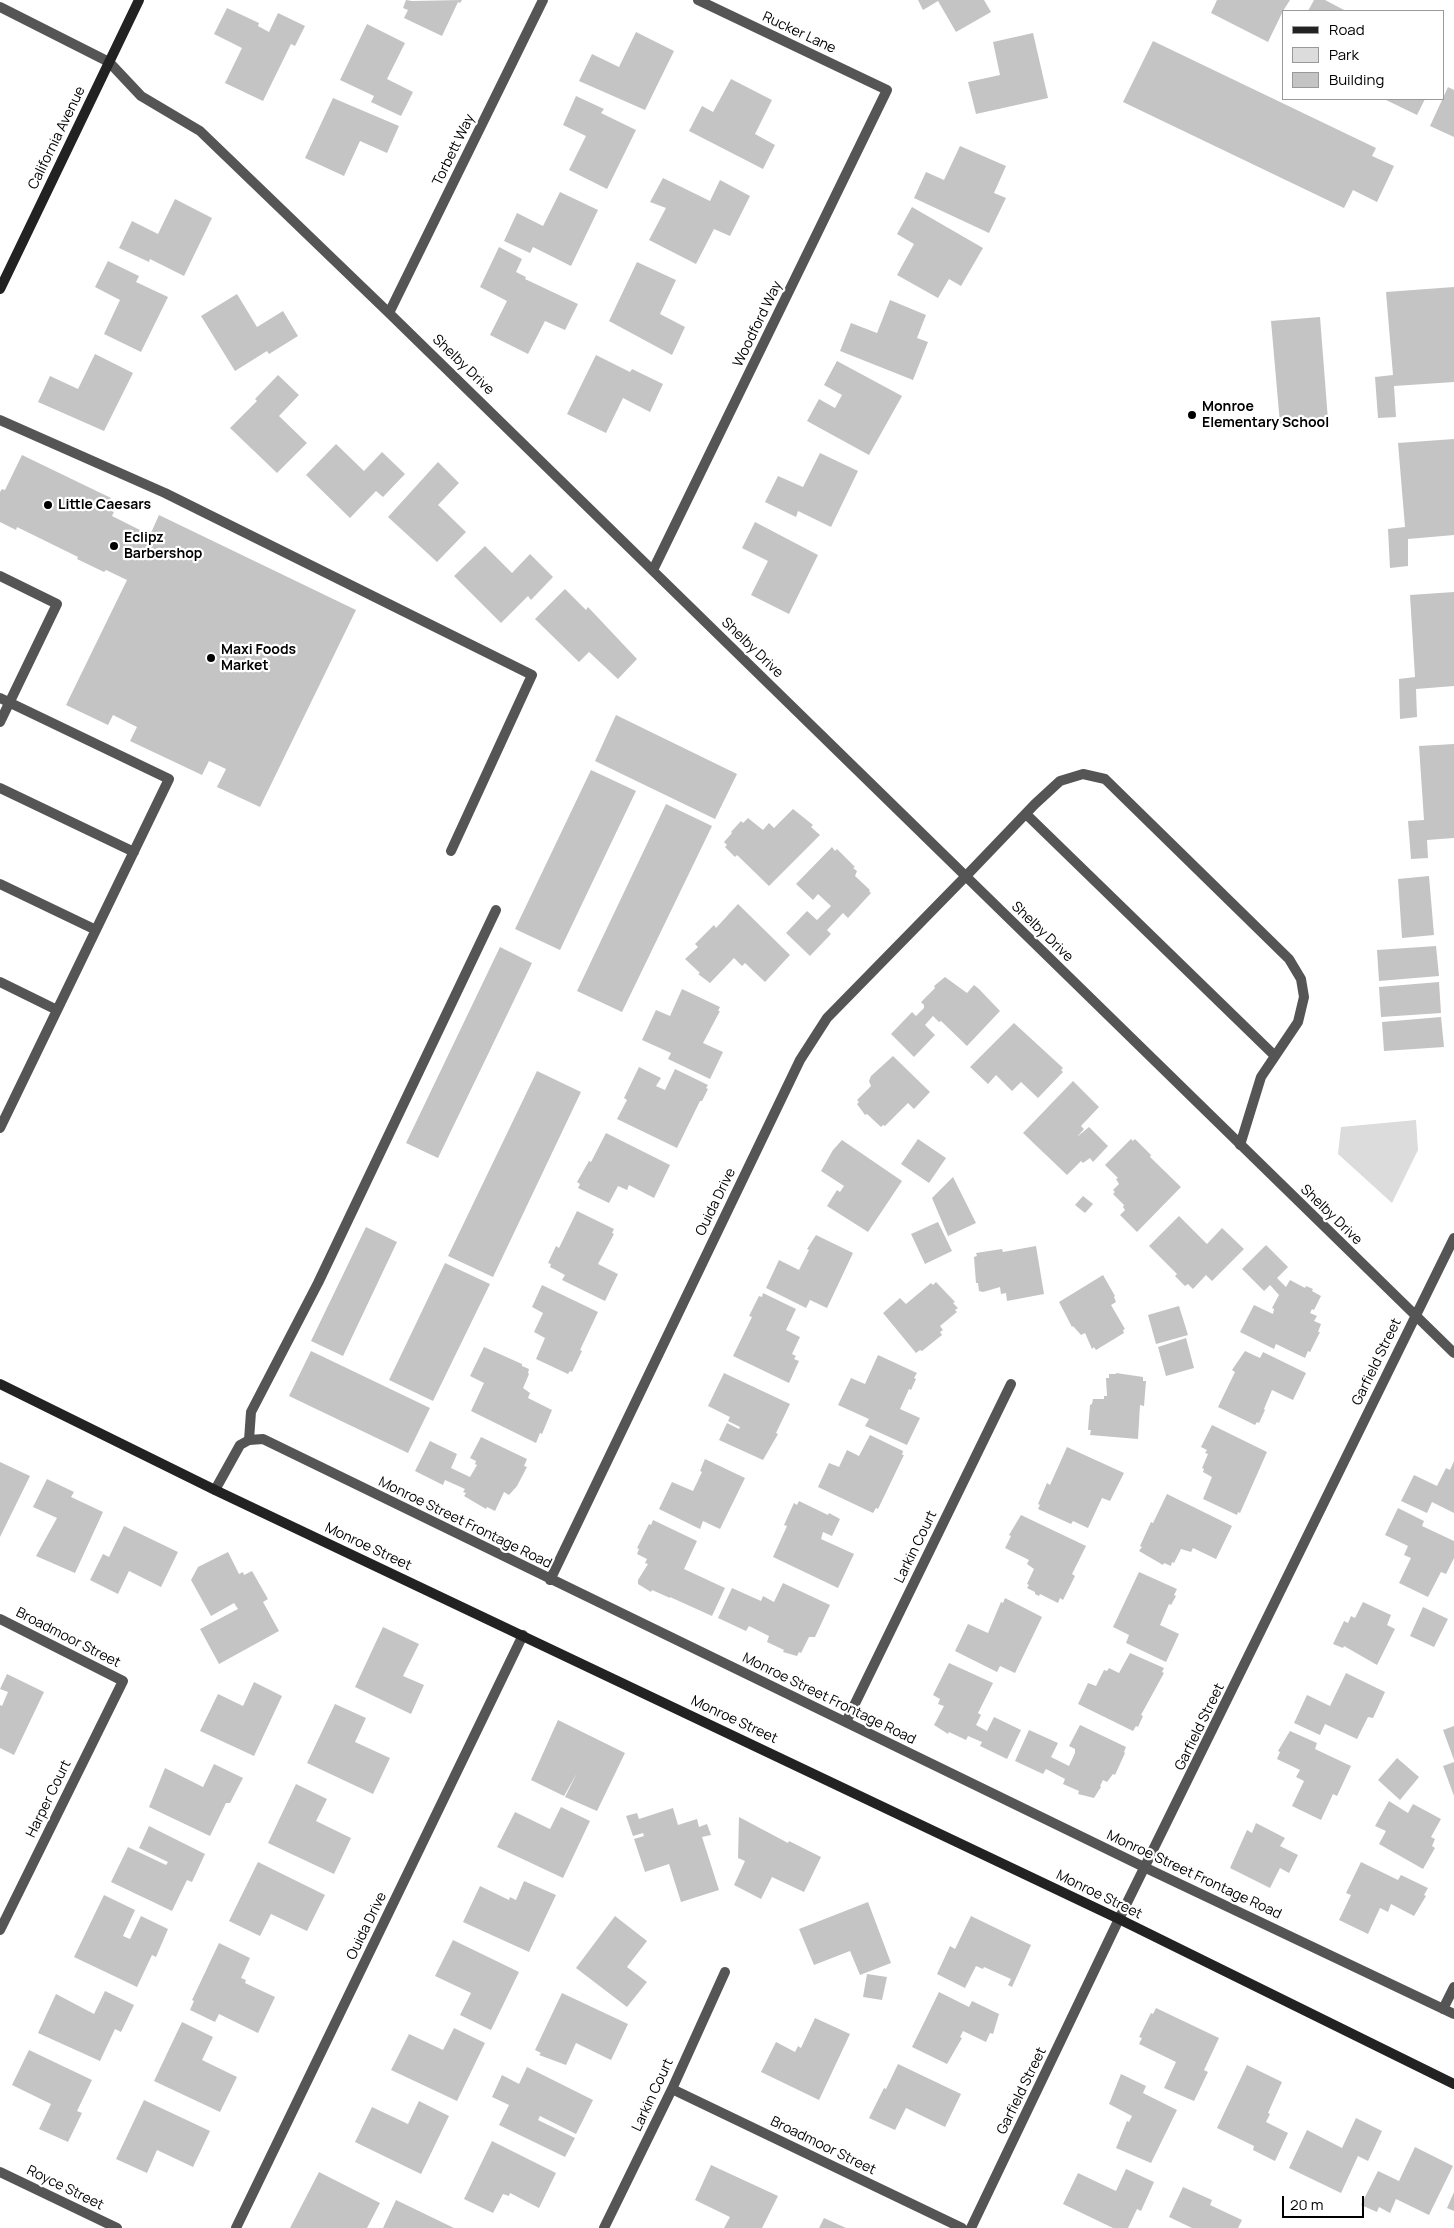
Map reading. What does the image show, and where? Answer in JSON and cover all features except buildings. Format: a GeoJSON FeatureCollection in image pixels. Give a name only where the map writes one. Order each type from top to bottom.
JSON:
{"type":"FeatureCollection","features":[{"type":"Feature","properties":{"kind":"main road","name":"California Avenue"},"geometry":{"type":"LineString","coordinates":[[0,289],[140,0]]}},
{"type":"Feature","properties":{"kind":"main road","name":"Monroe Street"},"geometry":{"type":"LineString","coordinates":[[0,1384],[215,1490],[1119,1919],[1454,2084]]}},
{"type":"Feature","properties":{"kind":"street","name":"Torbett Way"},"geometry":{"type":"LineString","coordinates":[[390,313],[543,0]]}},
{"type":"Feature","properties":{"kind":"street","name":"Rucker Lane"},"geometry":{"type":"LineString","coordinates":[[698,0],[887,90]]}},
{"type":"Feature","properties":{"kind":"street","name":"Shelby Drive"},"geometry":{"type":"LineString","coordinates":[[0,7],[109,62],[141,96],[200,131],[390,313],[1454,1353]]}},
{"type":"Feature","properties":{"kind":"street","name":"Woodford Way"},"geometry":{"type":"LineString","coordinates":[[653,570],[887,90]]}},
{"type":"Feature","properties":{"kind":"street"},"geometry":{"type":"LineString","coordinates":[[0,420],[166,493],[532,676],[451,851]]}},
{"type":"Feature","properties":{"kind":"street"},"geometry":{"type":"LineString","coordinates":[[0,576],[57,604],[5,700],[0,722]]}},
{"type":"Feature","properties":{"kind":"street"},"geometry":{"type":"LineString","coordinates":[[0,1128],[169,779],[5,700]]}},
{"type":"Feature","properties":{"kind":"street","name":"Ouida Drive"},"geometry":{"type":"LineString","coordinates":[[550,1580],[800,1060],[827,1018],[1060,781],[1083,774],[1105,779],[1289,960],[1300,978],[1304,997],[1298,1022],[1261,1077],[1240,1145]]}},
{"type":"Feature","properties":{"kind":"street"},"geometry":{"type":"LineString","coordinates":[[0,788],[134,852]]}},
{"type":"Feature","properties":{"kind":"street"},"geometry":{"type":"LineString","coordinates":[[1026,814],[1275,1056]]}},
{"type":"Feature","properties":{"kind":"street"},"geometry":{"type":"LineString","coordinates":[[0,884],[96,930]]}},
{"type":"Feature","properties":{"kind":"street"},"geometry":{"type":"LineString","coordinates":[[215,1490],[240,1445],[250,1440],[251,1412],[318,1283],[496,910]]}},
{"type":"Feature","properties":{"kind":"street"},"geometry":{"type":"LineString","coordinates":[[0,982],[57,1010]]}},
{"type":"Feature","properties":{"kind":"street","name":"Garfield Street"},"geometry":{"type":"LineString","coordinates":[[971,2228],[1119,1919],[1146,1868],[1454,1238]]}},
{"type":"Feature","properties":{"kind":"street","name":"Larkin Court"},"geometry":{"type":"LineString","coordinates":[[846,1722],[1011,1384]]}},
{"type":"Feature","properties":{"kind":"street","name":"Monroe Street Frontage Road"},"geometry":{"type":"LineString","coordinates":[[250,1440],[263,1439],[1146,1868],[1454,2014]]}},
{"type":"Feature","properties":{"kind":"street","name":"Broadmoor Street"},"geometry":{"type":"LineString","coordinates":[[0,1619],[123,1681]]}},
{"type":"Feature","properties":{"kind":"street","name":"Ouida Drive"},"geometry":{"type":"LineString","coordinates":[[236,2228],[523,1635]]}},
{"type":"Feature","properties":{"kind":"street","name":"Harper Court"},"geometry":{"type":"LineString","coordinates":[[0,1930],[123,1681]]}},
{"type":"Feature","properties":{"kind":"street","name":"Larkin Court"},"geometry":{"type":"LineString","coordinates":[[604,2228],[672,2089],[725,1972]]}},
{"type":"Feature","properties":{"kind":"street"},"geometry":{"type":"LineString","coordinates":[[1444,2009],[1454,1987]]}},
{"type":"Feature","properties":{"kind":"street","name":"Broadmoor Street"},"geometry":{"type":"LineString","coordinates":[[672,2089],[962,2228]]}},
{"type":"Feature","properties":{"kind":"street","name":"Royce Street"},"geometry":{"type":"LineString","coordinates":[[0,2172],[117,2228]]}},
{"type":"Feature","properties":{"kind":"green space"},"geometry":{"type":"Polygon","coordinates":[[[1416,1120],[1418,1150],[1392,1203],[1338,1154],[1341,1127],[1416,1120]]]}},
{"type":"Feature","properties":{"kind":"place","name":"Monroe Elementary School"},"geometry":{"type":"Point","coordinates":[1192,415]}},
{"type":"Feature","properties":{"kind":"place","name":"Little Caesars"},"geometry":{"type":"Point","coordinates":[48,505]}},
{"type":"Feature","properties":{"kind":"place","name":"Eclipz Barbershop"},"geometry":{"type":"Point","coordinates":[114,546]}},
{"type":"Feature","properties":{"kind":"place","name":"Maxi Foods Market"},"geometry":{"type":"Point","coordinates":[211,658]}}]}
